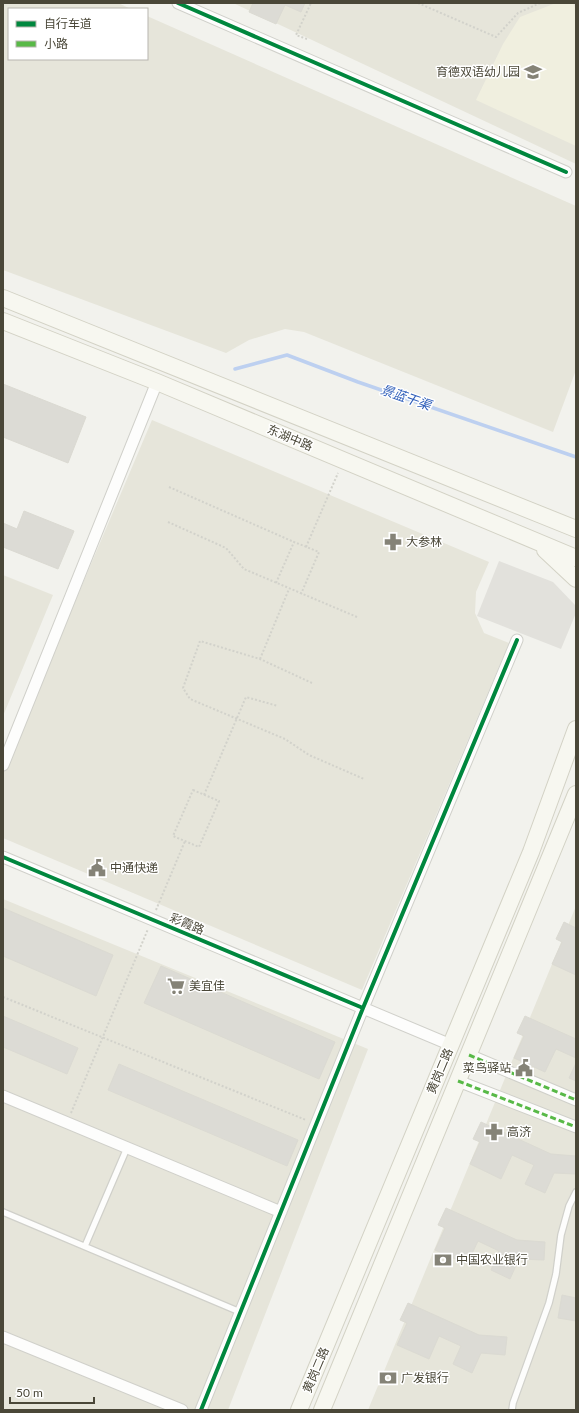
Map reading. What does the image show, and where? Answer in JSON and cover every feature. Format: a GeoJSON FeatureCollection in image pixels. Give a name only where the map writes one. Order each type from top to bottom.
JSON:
{"type":"FeatureCollection","features":[{"type":"Feature","properties":{"kind":"main road","name":"东湖中路"},"geometry":{"type":"LineString","coordinates":[[3,298],[576,529]]}},
{"type":"Feature","properties":{"kind":"main road","name":"东湖中路"},"geometry":{"type":"LineString","coordinates":[[3,320],[157,382],[576,558]]}},
{"type":"Feature","properties":{"kind":"main road"},"geometry":{"type":"LineString","coordinates":[[509,529],[518,506]]}},
{"type":"Feature","properties":{"kind":"main road"},"geometry":{"type":"LineString","coordinates":[[550,519],[576,520]]}},
{"type":"Feature","properties":{"kind":"main road"},"geometry":{"type":"LineString","coordinates":[[533,539],[558,560],[576,579]]}},
{"type":"Feature","properties":{"kind":"main road","name":"黄岗二路"},"geometry":{"type":"LineString","coordinates":[[299,1410],[532,852],[576,730]]}},
{"type":"Feature","properties":{"kind":"main road","name":"黄岗二路"},"geometry":{"type":"LineString","coordinates":[[322,1410],[576,794]]}},
{"type":"Feature","properties":{"kind":"main road"},"geometry":{"type":"LineString","coordinates":[[346,1298],[366,1306]]}},
{"type":"Feature","properties":{"kind":"street"},"geometry":{"type":"LineString","coordinates":[[178,3],[566,172]]}},
{"type":"Feature","properties":{"kind":"street"},"geometry":{"type":"LineString","coordinates":[[3,765],[157,382]]}},
{"type":"Feature","properties":{"kind":"street"},"geometry":{"type":"LineString","coordinates":[[201,1410],[363,1008],[518,640]]}},
{"type":"Feature","properties":{"kind":"street","name":"彩霞路"},"geometry":{"type":"LineString","coordinates":[[3,858],[451,1045]]}},
{"type":"Feature","properties":{"kind":"street"},"geometry":{"type":"LineString","coordinates":[[468,1055],[576,1100]]}},
{"type":"Feature","properties":{"kind":"street"},"geometry":{"type":"LineString","coordinates":[[458,1081],[576,1127]]}},
{"type":"Feature","properties":{"kind":"street"},"geometry":{"type":"LineString","coordinates":[[3,1096],[281,1212]]}},
{"type":"Feature","properties":{"kind":"street"},"geometry":{"type":"LineString","coordinates":[[3,1337],[182,1410]]}},
{"type":"Feature","properties":{"kind":"lane"},"geometry":{"type":"LineString","coordinates":[[84,1246],[127,1148]]}},
{"type":"Feature","properties":{"kind":"lane"},"geometry":{"type":"LineString","coordinates":[[512,1410],[513,1403],[550,1303],[562,1235],[569,1206],[576,1192]]}},
{"type":"Feature","properties":{"kind":"lane"},"geometry":{"type":"LineString","coordinates":[[3,1212],[240,1312]]}},
{"type":"Feature","properties":{"kind":"path"},"geometry":{"type":"LineString","coordinates":[[308,39],[296,35],[311,3]]}},
{"type":"Feature","properties":{"kind":"path"},"geometry":{"type":"LineString","coordinates":[[418,3],[496,38],[518,13],[540,3]]}},
{"type":"Feature","properties":{"kind":"path"},"geometry":{"type":"LineString","coordinates":[[306,547],[344,460]]}},
{"type":"Feature","properties":{"kind":"path"},"geometry":{"type":"LineString","coordinates":[[169,487],[319,552],[301,594]]}},
{"type":"Feature","properties":{"kind":"path"},"geometry":{"type":"LineString","coordinates":[[168,522],[226,548],[244,569],[276,584],[357,617]]}},
{"type":"Feature","properties":{"kind":"path"},"geometry":{"type":"LineString","coordinates":[[276,584],[294,542]]}},
{"type":"Feature","properties":{"kind":"path"},"geometry":{"type":"LineString","coordinates":[[260,659],[289,589]]}},
{"type":"Feature","properties":{"kind":"path"},"geometry":{"type":"LineString","coordinates":[[312,683],[260,659],[200,641],[183,688],[190,699],[285,740],[309,755],[364,779]]}},
{"type":"Feature","properties":{"kind":"path"},"geometry":{"type":"LineString","coordinates":[[204,795],[246,697],[278,706]]}},
{"type":"Feature","properties":{"kind":"path"},"geometry":{"type":"LineString","coordinates":[[193,790],[219,801],[199,847],[185,841],[173,836],[193,790]]}},
{"type":"Feature","properties":{"kind":"path"},"geometry":{"type":"LineString","coordinates":[[67,1123],[185,841]]}},
{"type":"Feature","properties":{"kind":"path"},"geometry":{"type":"LineString","coordinates":[[3,997],[316,1124]]}},
{"type":"Feature","properties":{"kind":"shaded area"},"geometry":{"type":"Polygon","coordinates":[[[3,3],[118,3],[129,8],[8,8],[8,60],[148,60],[148,16],[576,206],[576,370],[553,432],[304,332],[285,329],[249,340],[226,353],[3,270],[3,3]]]}},
{"type":"Feature","properties":{"kind":"shaded area"},"geometry":{"type":"Polygon","coordinates":[[[233,3],[576,3],[576,164],[233,3]]]}},
{"type":"Feature","properties":{"kind":"shaded area","name":"育德双语幼儿园"},"geometry":{"type":"Polygon","coordinates":[[[556,3],[573,3],[576,10],[576,146],[476,100],[503,44],[520,17],[556,3]]]}},
{"type":"Feature","properties":{"kind":"shaded area"},"geometry":{"type":"Polygon","coordinates":[[[152,420],[489,562],[476,592],[475,613],[484,633],[509,643],[362,990],[3,838],[3,772],[152,420]]]}},
{"type":"Feature","properties":{"kind":"shaded area"},"geometry":{"type":"Polygon","coordinates":[[[499,561],[553,582],[576,606],[576,613],[561,649],[477,616],[499,561]]]}},
{"type":"Feature","properties":{"kind":"shaded area"},"geometry":{"type":"Polygon","coordinates":[[[3,575],[53,595],[3,716],[3,575]]]}},
{"type":"Feature","properties":{"kind":"shaded area"},"geometry":{"type":"Polygon","coordinates":[[[3,899],[368,1049],[228,1410],[3,1410],[3,899]]]}},
{"type":"Feature","properties":{"kind":"shaded area"},"geometry":{"type":"Polygon","coordinates":[[[576,906],[576,1410],[368,1410],[576,906]]]}},
{"type":"Feature","properties":{"kind":"building"},"geometry":{"type":"Polygon","coordinates":[[[253,3],[305,3],[301,12],[285,5],[276,24],[249,12],[253,3]]]}},
{"type":"Feature","properties":{"kind":"building"},"geometry":{"type":"Polygon","coordinates":[[[3,384],[86,417],[68,463],[3,437],[3,384]]]}},
{"type":"Feature","properties":{"kind":"building"},"geometry":{"type":"Polygon","coordinates":[[[24,511],[74,531],[58,569],[3,547],[3,523],[17,529],[24,511]]]}},
{"type":"Feature","properties":{"kind":"building"},"geometry":{"type":"Polygon","coordinates":[[[3,908],[113,955],[96,996],[3,956],[3,908]]]}},
{"type":"Feature","properties":{"kind":"building"},"geometry":{"type":"Polygon","coordinates":[[[564,922],[576,928],[576,975],[552,964],[562,942],[556,939],[564,922]]]}},
{"type":"Feature","properties":{"kind":"building"},"geometry":{"type":"Polygon","coordinates":[[[161,966],[335,1042],[319,1079],[144,1003],[161,966]]]}},
{"type":"Feature","properties":{"kind":"building"},"geometry":{"type":"Polygon","coordinates":[[[3,1016],[78,1048],[67,1074],[3,1047],[3,1016]]]}},
{"type":"Feature","properties":{"kind":"building"},"geometry":{"type":"Polygon","coordinates":[[[525,1016],[576,1039],[576,1058],[556,1049],[545,1072],[514,1058],[524,1036],[517,1033],[525,1016]]]}},
{"type":"Feature","properties":{"kind":"building"},"geometry":{"type":"Polygon","coordinates":[[[576,1063],[576,1081],[569,1078],[576,1063]]]}},
{"type":"Feature","properties":{"kind":"building"},"geometry":{"type":"Polygon","coordinates":[[[119,1064],[298,1140],[287,1166],[108,1090],[119,1064]]]}},
{"type":"Feature","properties":{"kind":"building"},"geometry":{"type":"Polygon","coordinates":[[[481,1122],[551,1154],[576,1156],[576,1174],[554,1173],[545,1193],[525,1184],[534,1165],[512,1155],[501,1179],[470,1164],[480,1142],[473,1139],[481,1122]]]}},
{"type":"Feature","properties":{"kind":"building"},"geometry":{"type":"Polygon","coordinates":[[[446,1208],[517,1240],[545,1242],[544,1260],[519,1259],[510,1279],[491,1270],[499,1251],[478,1241],[467,1264],[435,1250],[445,1228],[438,1225],[446,1208]]]}},
{"type":"Feature","properties":{"kind":"building"},"geometry":{"type":"Polygon","coordinates":[[[562,1295],[576,1298],[576,1321],[558,1318],[562,1295]]]}},
{"type":"Feature","properties":{"kind":"building"},"geometry":{"type":"Polygon","coordinates":[[[408,1303],[479,1335],[507,1337],[505,1355],[481,1353],[472,1373],[453,1364],[461,1346],[439,1336],[429,1359],[397,1345],[407,1323],[400,1320],[408,1303]]]}},
{"type":"Feature","properties":{"kind":"waterway","name":"景蓝干渠"},"geometry":{"type":"LineString","coordinates":[[235,369],[287,355],[358,382],[576,457]]}},
{"type":"Feature","properties":{"kind":"marked path"},"geometry":{"type":"LineString","coordinates":[[469,1055],[576,1100]]}},
{"type":"Feature","properties":{"kind":"marked path"},"geometry":{"type":"LineString","coordinates":[[458,1081],[576,1127]]}},
{"type":"Feature","properties":{"kind":"cycle path"},"geometry":{"type":"LineString","coordinates":[[178,3],[566,172]]}},
{"type":"Feature","properties":{"kind":"cycle path"},"geometry":{"type":"LineString","coordinates":[[201,1410],[363,1008],[517,640]]}},
{"type":"Feature","properties":{"kind":"cycle path"},"geometry":{"type":"LineString","coordinates":[[3,857],[363,1008]]}},
{"type":"Feature","properties":{"kind":"place","name":"育德双语幼儿园"},"geometry":{"type":"Point","coordinates":[533,72]}},
{"type":"Feature","properties":{"kind":"place","name":"大参林"},"geometry":{"type":"Point","coordinates":[393,542]}},
{"type":"Feature","properties":{"kind":"place","name":"中通快递"},"geometry":{"type":"Point","coordinates":[97,868]}},
{"type":"Feature","properties":{"kind":"place","name":"美宜佳"},"geometry":{"type":"Point","coordinates":[176,986]}},
{"type":"Feature","properties":{"kind":"place","name":"菜鸟驿站"},"geometry":{"type":"Point","coordinates":[524,1068]}},
{"type":"Feature","properties":{"kind":"place","name":"高济"},"geometry":{"type":"Point","coordinates":[494,1132]}},
{"type":"Feature","properties":{"kind":"place","name":"中国农业银行"},"geometry":{"type":"Point","coordinates":[443,1260]}},
{"type":"Feature","properties":{"kind":"place","name":"广发银行"},"geometry":{"type":"Point","coordinates":[388,1378]}}]}
